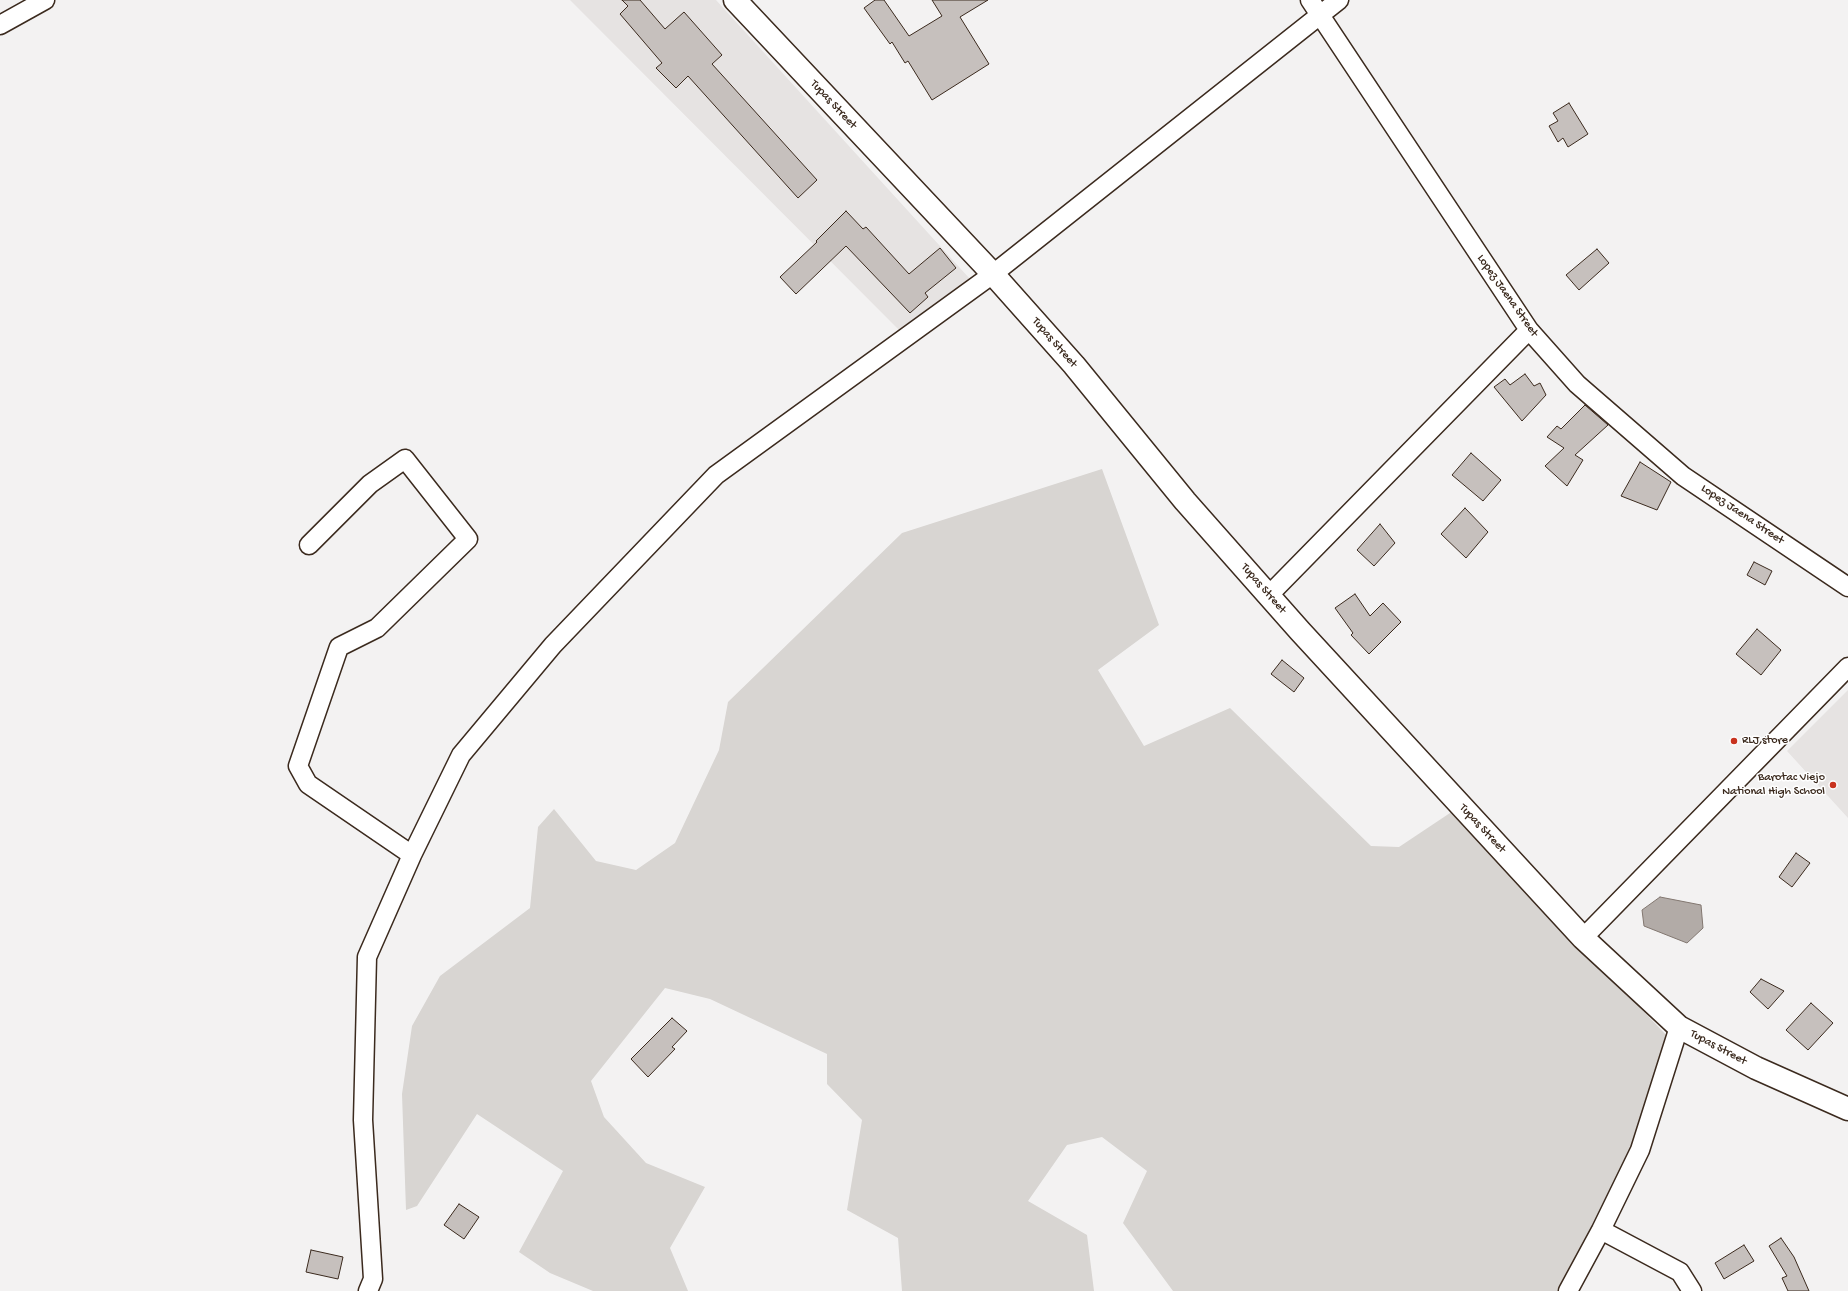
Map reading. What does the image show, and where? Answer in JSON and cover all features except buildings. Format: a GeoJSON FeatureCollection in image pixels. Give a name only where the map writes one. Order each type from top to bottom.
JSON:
{"type":"FeatureCollection","features":[{"type":"Feature","properties":{"kind":"street"},"geometry":{"type":"LineString","coordinates":[[0,25],[45,0]]}},
{"type":"Feature","properties":{"kind":"street","name":"Lopez Jaena Street"},"geometry":{"type":"LineString","coordinates":[[1310,0],[1529,330],[1577,384],[1683,476],[1848,587]]}},
{"type":"Feature","properties":{"kind":"street"},"geometry":{"type":"LineString","coordinates":[[368,1291],[373,1279],[363,1120],[367,957],[412,855],[461,755],[553,644],[716,475],[993,274],[1339,0]]}},
{"type":"Feature","properties":{"kind":"street","name":"Tupas Street"},"geometry":{"type":"LineString","coordinates":[[737,1],[993,274],[1074,365],[1185,501],[1300,631],[1583,938],[1679,1027],[1756,1068],[1848,1110]]}},
{"type":"Feature","properties":{"kind":"street"},"geometry":{"type":"LineString","coordinates":[[1269,596],[1529,330]]}},
{"type":"Feature","properties":{"kind":"street"},"geometry":{"type":"LineString","coordinates":[[309,545],[370,484],[405,460],[468,539],[377,628],[339,647],[298,766],[308,784],[412,855]]}},
{"type":"Feature","properties":{"kind":"street"},"geometry":{"type":"LineString","coordinates":[[1583,938],[1848,667]]}},
{"type":"Feature","properties":{"kind":"street"},"geometry":{"type":"LineString","coordinates":[[1568,1291],[1601,1230],[1640,1150],[1679,1027]]}},
{"type":"Feature","properties":{"kind":"street"},"geometry":{"type":"LineString","coordinates":[[1601,1230],[1680,1272],[1692,1291]]}},
{"type":"Feature","properties":{"kind":"shaded area"},"geometry":{"type":"Polygon","coordinates":[[[570,0],[716,0],[970,279],[900,331],[570,0]]]}},
{"type":"Feature","properties":{"kind":"shaded area"},"geometry":{"type":"Polygon","coordinates":[[[1102,469],[1159,625],[1098,670],[1144,746],[1230,708],[1371,846],[1399,847],[1453,811],[1669,1038],[1643,1139],[1563,1291],[1173,1291],[1123,1223],[1147,1171],[1102,1137],[1067,1145],[1028,1201],[1087,1235],[1094,1291],[902,1291],[898,1238],[847,1210],[862,1120],[827,1084],[827,1054],[710,999],[665,988],[591,1081],[604,1117],[646,1163],[705,1187],[670,1248],[688,1291],[593,1291],[550,1273],[519,1252],[563,1171],[477,1114],[417,1206],[406,1210],[402,1094],[412,1026],[440,976],[530,908],[538,827],[554,809],[596,861],[636,870],[675,843],[719,750],[728,702],[902,533],[1102,469]]]}},
{"type":"Feature","properties":{"kind":"shaded area","name":"Barotac Viejo National High School"},"geometry":{"type":"Polygon","coordinates":[[[1848,690],[1848,818],[1787,751],[1848,690]]]}},
{"type":"Feature","properties":{"kind":"shaded area"},"geometry":{"type":"Polygon","coordinates":[[[1660,897],[1701,905],[1703,928],[1687,943],[1644,926],[1642,910],[1660,897]]]}},
{"type":"Feature","properties":{"kind":"place","name":"RLJ store"},"geometry":{"type":"Point","coordinates":[1734,741]}},
{"type":"Feature","properties":{"kind":"place","name":"Barotac Viejo National High School"},"geometry":{"type":"Point","coordinates":[1833,785]}}]}
